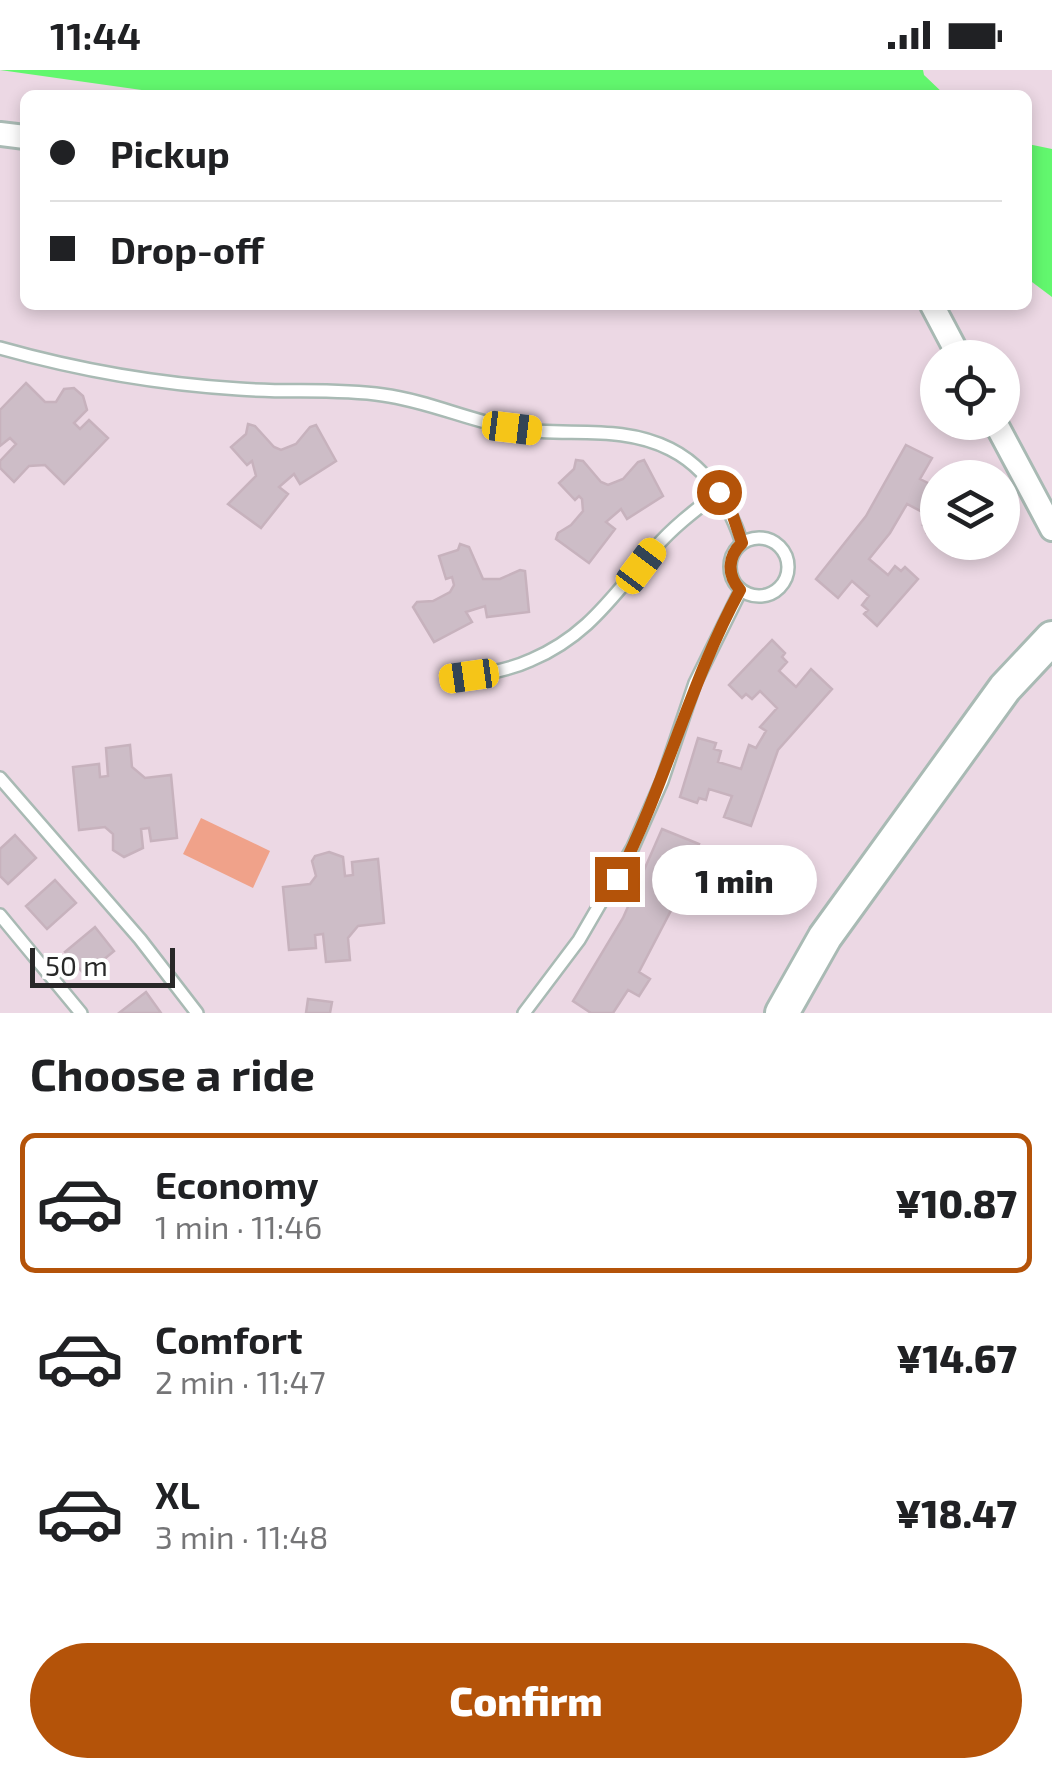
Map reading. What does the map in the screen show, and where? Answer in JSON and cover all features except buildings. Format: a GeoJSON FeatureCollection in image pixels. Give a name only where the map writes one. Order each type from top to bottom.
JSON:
{"type":"FeatureCollection","features":[{"type":"Feature","properties":{"kind":"street"},"geometry":{"type":"LineString","coordinates":[[935,310],[950,340]]}},
{"type":"Feature","properties":{"kind":"street"},"geometry":{"type":"LineString","coordinates":[[1005,440],[1052,529]]}},
{"type":"Feature","properties":{"kind":"street"},"geometry":{"type":"LineString","coordinates":[[782,1013],[825,937],[1005,688],[1052,638]]}},
{"type":"Feature","properties":{"kind":"lane"},"geometry":{"type":"LineString","coordinates":[[0,348],[139,379],[243,390],[356,392],[414,401],[512,428],[547,433],[618,432],[647,438],[675,451],[699,469],[733,516],[742,543]]}},
{"type":"Feature","properties":{"kind":"lane"},"geometry":{"type":"LineString","coordinates":[[448,678],[517,665],[568,641],[600,614],[674,528],[719,492]]}},
{"type":"Feature","properties":{"kind":"lane"},"geometry":{"type":"LineString","coordinates":[[769,539],[783,550],[788,568],[775,591],[758,596],[740,590],[734,583],[730,566],[742,543],[769,539]]}},
{"type":"Feature","properties":{"kind":"lane"},"geometry":{"type":"LineString","coordinates":[[524,1013],[588,925],[633,847],[662,780],[695,682],[740,590]]}},
{"type":"Feature","properties":{"kind":"lane"},"geometry":{"type":"LineString","coordinates":[[0,778],[140,939],[197,1013]]}},
{"type":"Feature","properties":{"kind":"lane"},"geometry":{"type":"LineString","coordinates":[[0,915],[81,1013]]}},
{"type":"Feature","properties":{"kind":"shaded area"},"geometry":{"type":"Polygon","coordinates":[[[0,70],[923,70],[940,90],[142,90],[0,70]]]}},
{"type":"Feature","properties":{"kind":"shaded area"},"geometry":{"type":"Polygon","coordinates":[[[1032,145],[1052,149],[1052,297],[1032,282],[1032,145]]]}},
{"type":"Feature","properties":{"kind":"shaded area"},"geometry":{"type":"Polygon","coordinates":[[[201,818],[270,851],[253,888],[183,854],[201,818]]]}},
{"type":"Feature","properties":{"kind":"route"},"geometry":{"type":"LineString","coordinates":[[617,879],[662,780],[695,682],[740,590],[730,566],[742,543],[719,492]]}}]}
